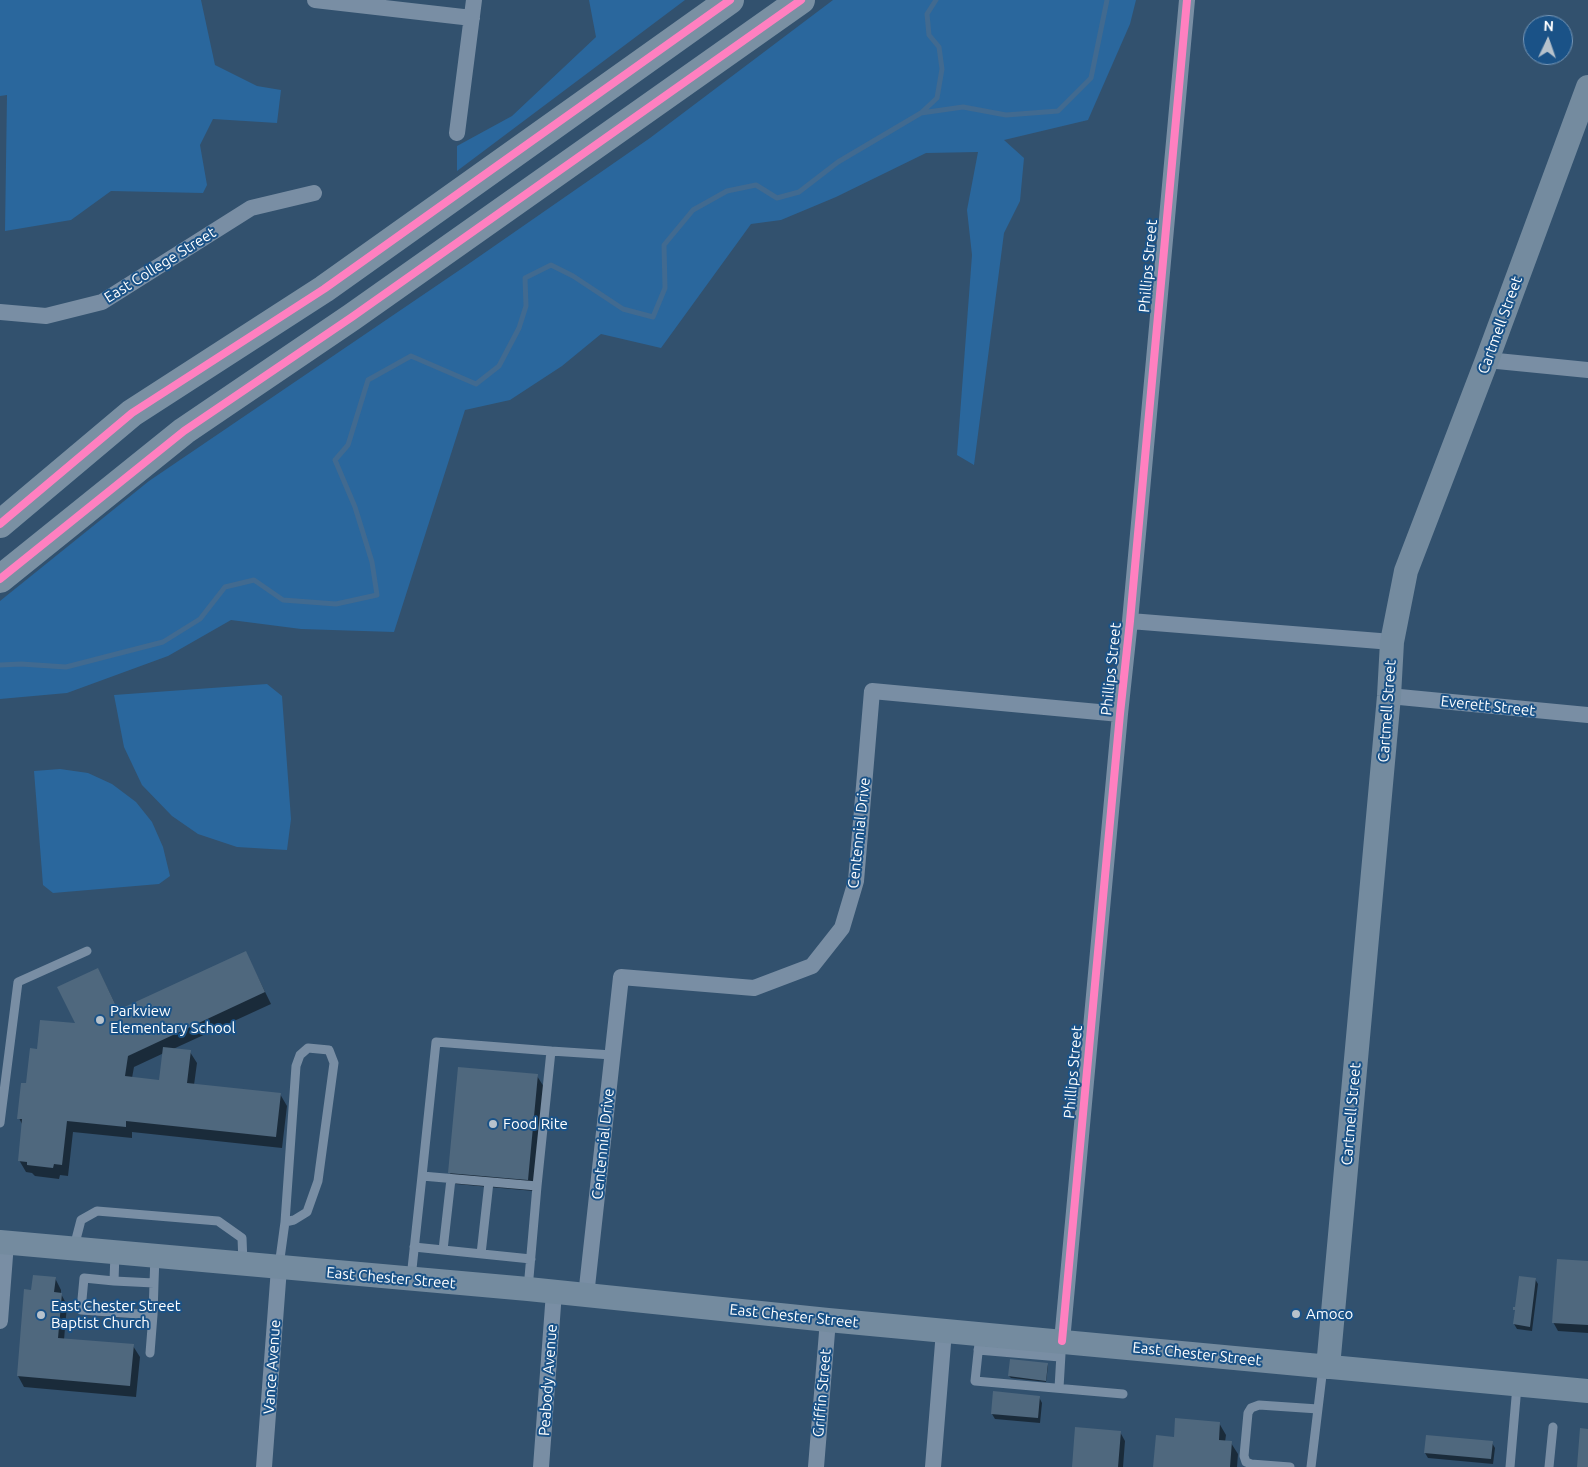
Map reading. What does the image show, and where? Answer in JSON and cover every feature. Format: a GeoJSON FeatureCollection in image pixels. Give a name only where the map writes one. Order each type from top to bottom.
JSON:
{"type":"FeatureCollection","features":[{"type":"Feature","properties":{"kind":"highway"},"geometry":{"type":"LineString","coordinates":[[0,524],[132,413],[324,289],[730,0]]}},
{"type":"Feature","properties":{"kind":"highway"},"geometry":{"type":"LineString","coordinates":[[0,579],[184,430],[352,317],[802,0]]}},
{"type":"Feature","properties":{"kind":"main road","name":"Cartmell Street"},"geometry":{"type":"LineString","coordinates":[[1326,1367],[1389,696],[1392,642],[1406,571],[1487,360],[1588,87]]}},
{"type":"Feature","properties":{"kind":"main road","name":"East Chester Street"},"geometry":{"type":"LineString","coordinates":[[3,1242],[528,1289],[944,1331],[979,1342],[1326,1367],[1588,1392]]}},
{"type":"Feature","properties":{"kind":"street"},"geometry":{"type":"LineString","coordinates":[[315,0],[472,18]]}},
{"type":"Feature","properties":{"kind":"street"},"geometry":{"type":"LineString","coordinates":[[457,133],[474,0]]}},
{"type":"Feature","properties":{"kind":"street","name":"Phillips Street"},"geometry":{"type":"LineString","coordinates":[[1061,1349],[1187,0]]}},
{"type":"Feature","properties":{"kind":"street","name":"East College Street"},"geometry":{"type":"LineString","coordinates":[[0,312],[46,316],[102,302],[251,208],[314,193]]}},
{"type":"Feature","properties":{"kind":"street"},"geometry":{"type":"LineString","coordinates":[[1487,360],[1588,370]]}},
{"type":"Feature","properties":{"kind":"street"},"geometry":{"type":"LineString","coordinates":[[1130,621],[1392,642]]}},
{"type":"Feature","properties":{"kind":"street","name":"Centennial Drive"},"geometry":{"type":"LineString","coordinates":[[586,1296],[621,977],[754,988],[812,966],[842,928],[856,881],[872,691],[1120,714]]}},
{"type":"Feature","properties":{"kind":"street","name":"Everett Street"},"geometry":{"type":"LineString","coordinates":[[1389,696],[1588,716]]}},
{"type":"Feature","properties":{"kind":"street"},"geometry":{"type":"LineString","coordinates":[[0,1322],[3,1242]]}},
{"type":"Feature","properties":{"kind":"street","name":"Vance Avenue"},"geometry":{"type":"LineString","coordinates":[[264,1467],[279,1268]]}},
{"type":"Feature","properties":{"kind":"street","name":"Peabody Avenue"},"geometry":{"type":"LineString","coordinates":[[541,1467],[554,1292]]}},
{"type":"Feature","properties":{"kind":"street","name":"Griffin Street"},"geometry":{"type":"LineString","coordinates":[[816,1467],[828,1320]]}},
{"type":"Feature","properties":{"kind":"street"},"geometry":{"type":"LineString","coordinates":[[933,1467],[944,1331]]}},
{"type":"Feature","properties":{"kind":"lane"},"geometry":{"type":"LineString","coordinates":[[0,1123],[18,982],[87,951]]}},
{"type":"Feature","properties":{"kind":"lane"},"geometry":{"type":"LineString","coordinates":[[411,1280],[436,1042],[612,1056]]}},
{"type":"Feature","properties":{"kind":"lane"},"geometry":{"type":"LineString","coordinates":[[279,1268],[285,1222],[296,1066],[300,1055],[308,1048],[329,1050],[334,1063],[318,1181],[307,1212],[294,1220],[285,1222]]}},
{"type":"Feature","properties":{"kind":"lane"},"geometry":{"type":"LineString","coordinates":[[528,1289],[551,1051]]}},
{"type":"Feature","properties":{"kind":"lane"},"geometry":{"type":"LineString","coordinates":[[422,1176],[537,1186]]}},
{"type":"Feature","properties":{"kind":"lane"},"geometry":{"type":"LineString","coordinates":[[443,1250],[451,1179]]}},
{"type":"Feature","properties":{"kind":"lane"},"geometry":{"type":"LineString","coordinates":[[481,1254],[489,1182]]}},
{"type":"Feature","properties":{"kind":"lane"},"geometry":{"type":"LineString","coordinates":[[73,1249],[80,1220],[97,1211],[218,1222],[242,1238],[243,1264]]}},
{"type":"Feature","properties":{"kind":"lane"},"geometry":{"type":"LineString","coordinates":[[414,1247],[531,1259]]}},
{"type":"Feature","properties":{"kind":"lane"},"geometry":{"type":"LineString","coordinates":[[114,1280],[115,1252]]}},
{"type":"Feature","properties":{"kind":"lane"},"geometry":{"type":"LineString","coordinates":[[150,1353],[155,1256]]}},
{"type":"Feature","properties":{"kind":"lane"},"geometry":{"type":"LineString","coordinates":[[153,1315],[81,1310],[84,1278],[154,1284]]}},
{"type":"Feature","properties":{"kind":"lane"},"geometry":{"type":"LineString","coordinates":[[979,1342],[975,1381],[1123,1394]]}},
{"type":"Feature","properties":{"kind":"lane"},"geometry":{"type":"LineString","coordinates":[[1059,1388],[1061,1349]]}},
{"type":"Feature","properties":{"kind":"lane"},"geometry":{"type":"LineString","coordinates":[[1311,1467],[1318,1409],[1326,1367]]}},
{"type":"Feature","properties":{"kind":"lane"},"geometry":{"type":"LineString","coordinates":[[1510,1467],[1517,1386]]}},
{"type":"Feature","properties":{"kind":"lane"},"geometry":{"type":"LineString","coordinates":[[1290,1467],[1246,1462],[1244,1456],[1248,1412],[1251,1408],[1258,1405],[1318,1409]]}},
{"type":"Feature","properties":{"kind":"lane"},"geometry":{"type":"LineString","coordinates":[[1549,1467],[1553,1427]]}},
{"type":"Feature","properties":{"kind":"shaded area"},"geometry":{"type":"Polygon","coordinates":[[[0,0],[201,0],[215,65],[257,86],[281,90],[277,123],[213,119],[200,145],[207,185],[203,193],[111,191],[71,220],[5,231],[7,95],[0,96],[0,0]]]}},
{"type":"Feature","properties":{"kind":"shaded area"},"geometry":{"type":"Polygon","coordinates":[[[589,0],[685,0],[457,171],[457,146],[512,116],[596,37],[589,0]]]}},
{"type":"Feature","properties":{"kind":"shaded area"},"geometry":{"type":"Polygon","coordinates":[[[833,0],[1136,0],[1130,24],[1088,120],[1004,140],[1024,158],[1020,201],[1004,233],[974,465],[957,455],[972,255],[967,210],[978,152],[926,153],[836,197],[781,220],[751,224],[661,348],[601,334],[562,366],[510,400],[465,410],[394,632],[301,629],[231,620],[168,656],[67,693],[0,699],[0,601],[149,481],[650,138],[833,0]]]}},
{"type":"Feature","properties":{"kind":"shaded area"},"geometry":{"type":"Polygon","coordinates":[[[267,684],[282,696],[291,819],[287,850],[237,847],[198,834],[172,816],[142,785],[124,747],[114,695],[267,684]]]}},
{"type":"Feature","properties":{"kind":"shaded area"},"geometry":{"type":"Polygon","coordinates":[[[60,769],[88,773],[112,784],[136,802],[152,822],[163,847],[170,876],[159,884],[53,893],[43,885],[34,771],[60,769]]]}},
{"type":"Feature","properties":{"kind":"building"},"geometry":{"type":"Polygon","coordinates":[[[246,951],[265,992],[128,1056],[125,1076],[159,1080],[163,1047],[191,1050],[187,1083],[281,1093],[276,1137],[126,1121],[126,1127],[67,1121],[62,1165],[54,1164],[53,1168],[27,1165],[27,1162],[18,1161],[22,1119],[17,1119],[21,1083],[26,1083],[30,1048],[37,1049],[40,1020],[75,1023],[57,987],[98,968],[118,1010],[246,951]]]}},
{"type":"Feature","properties":{"kind":"building","name":"Food Rite"},"geometry":{"type":"Polygon","coordinates":[[[458,1067],[538,1074],[528,1180],[448,1173],[458,1067]]]}},
{"type":"Feature","properties":{"kind":"building"},"geometry":{"type":"Polygon","coordinates":[[[1557,1259],[1588,1261],[1588,1325],[1552,1323],[1557,1259]]]}},
{"type":"Feature","properties":{"kind":"building","name":"East Chester Street Baptist Church"},"geometry":{"type":"Polygon","coordinates":[[[33,1275],[56,1277],[54,1292],[62,1293],[58,1338],[134,1344],[130,1386],[17,1376],[24,1289],[31,1290],[33,1275]]]}},
{"type":"Feature","properties":{"kind":"building"},"geometry":{"type":"Polygon","coordinates":[[[1519,1276],[1536,1278],[1530,1327],[1513,1324],[1515,1310],[1513,1310],[1513,1307],[1515,1307],[1519,1276]]]}},
{"type":"Feature","properties":{"kind":"building"},"geometry":{"type":"Polygon","coordinates":[[[1010,1359],[1048,1363],[1046,1381],[1008,1376],[1010,1359]]]}},
{"type":"Feature","properties":{"kind":"building"},"geometry":{"type":"Polygon","coordinates":[[[993,1391],[1040,1396],[1038,1418],[991,1414],[993,1391]]]}},
{"type":"Feature","properties":{"kind":"building"},"geometry":{"type":"Polygon","coordinates":[[[1175,1418],[1220,1422],[1219,1440],[1232,1441],[1230,1467],[1153,1467],[1156,1435],[1174,1437],[1175,1418]]]}},
{"type":"Feature","properties":{"kind":"building"},"geometry":{"type":"Polygon","coordinates":[[[1075,1427],[1121,1431],[1118,1467],[1072,1467],[1075,1427]]]}},
{"type":"Feature","properties":{"kind":"building"},"geometry":{"type":"Polygon","coordinates":[[[1580,1428],[1588,1429],[1588,1467],[1577,1467],[1580,1428]]]}},
{"type":"Feature","properties":{"kind":"building"},"geometry":{"type":"Polygon","coordinates":[[[1426,1435],[1493,1441],[1491,1459],[1424,1453],[1426,1435]]]}},
{"type":"Feature","properties":{"kind":"waterway"},"geometry":{"type":"LineString","coordinates":[[921,113],[937,98],[942,69],[939,47],[929,35],[927,14],[936,0]]}},
{"type":"Feature","properties":{"kind":"waterway"},"geometry":{"type":"LineString","coordinates":[[0,665],[21,664],[66,667],[163,642],[200,619],[225,587],[254,580],[283,600],[336,604],[377,595],[372,562],[355,507],[335,460],[348,445],[368,380],[411,356],[476,384],[499,366],[519,328],[526,306],[525,278],[551,265],[573,276],[623,309],[653,317],[665,288],[664,245],[693,210],[727,191],[756,185],[777,198],[799,192],[838,162],[921,113],[963,107],[1006,115],[1058,111],[1091,78],[1107,0]]}},
{"type":"Feature","properties":{"kind":"cycle path"},"geometry":{"type":"LineString","coordinates":[[0,524],[132,413],[324,289],[730,0]]}},
{"type":"Feature","properties":{"kind":"cycle path"},"geometry":{"type":"LineString","coordinates":[[0,579],[184,431],[352,317],[801,0]]}},
{"type":"Feature","properties":{"kind":"cycle path"},"geometry":{"type":"LineString","coordinates":[[1062,1341],[1187,0]]}},
{"type":"Feature","properties":{"kind":"place","name":"Parkview Elementary School"},"geometry":{"type":"Point","coordinates":[100,1020]}},
{"type":"Feature","properties":{"kind":"place","name":"Food Rite"},"geometry":{"type":"Point","coordinates":[493,1124]}},
{"type":"Feature","properties":{"kind":"place","name":"Amoco"},"geometry":{"type":"Point","coordinates":[1296,1314]}},
{"type":"Feature","properties":{"kind":"place","name":"East Chester Street Baptist Church"},"geometry":{"type":"Point","coordinates":[41,1315]}}]}
